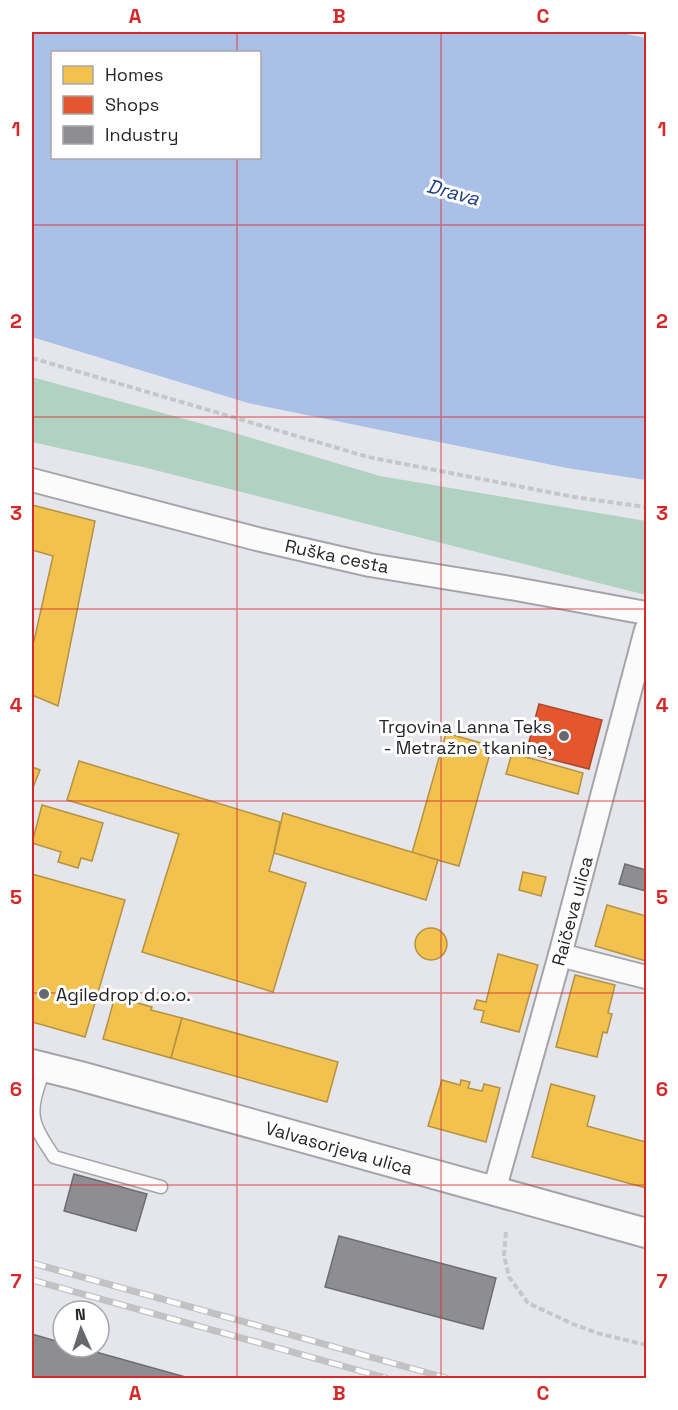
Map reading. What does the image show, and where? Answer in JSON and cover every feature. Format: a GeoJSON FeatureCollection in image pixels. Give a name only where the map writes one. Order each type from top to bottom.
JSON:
{"type":"FeatureCollection","features":[{"type":"Feature","properties":{"kind":"street","name":"Ruška cesta"},"geometry":{"type":"LineString","coordinates":[[32,480],[257,539],[370,564],[646,613]]}},
{"type":"Feature","properties":{"kind":"street","name":"Raičeva ulica"},"geometry":{"type":"LineString","coordinates":[[494,1191],[560,955],[646,630]]}},
{"type":"Feature","properties":{"kind":"street"},"geometry":{"type":"LineString","coordinates":[[560,955],[646,977]]}},
{"type":"Feature","properties":{"kind":"street","name":"Valvasorjeva ulica"},"geometry":{"type":"LineString","coordinates":[[38,1065],[646,1233]]}},
{"type":"Feature","properties":{"kind":"lane"},"geometry":{"type":"LineString","coordinates":[[38,1065],[34,1119],[54,1157],[161,1186]]}},
{"type":"Feature","properties":{"kind":"path"},"geometry":{"type":"LineString","coordinates":[[32,358],[368,457],[574,497],[646,507]]}},
{"type":"Feature","properties":{"kind":"path"},"geometry":{"type":"LineString","coordinates":[[506,1232],[504,1255],[509,1277],[528,1303],[597,1333],[646,1345]]}},
{"type":"Feature","properties":{"kind":"green space"},"geometry":{"type":"Polygon","coordinates":[[[32,377],[380,476],[646,521],[646,595],[143,467],[32,442],[32,377]]]}},
{"type":"Feature","properties":{"kind":"water","name":"Drava"},"geometry":{"type":"Polygon","coordinates":[[[32,32],[617,32],[646,38],[646,480],[567,468],[248,403],[32,337],[32,32]]]}},
{"type":"Feature","properties":{"kind":"building: Homes"},"geometry":{"type":"Polygon","coordinates":[[[32,505],[95,521],[58,706],[32,695],[32,640],[34,641],[53,556],[32,550],[32,505]]]}},
{"type":"Feature","properties":{"kind":"building: Homes"},"geometry":{"type":"Polygon","coordinates":[[[446,733],[492,746],[459,866],[412,853],[446,733]]]}},
{"type":"Feature","properties":{"kind":"building: Homes"},"geometry":{"type":"Polygon","coordinates":[[[512,753],[583,773],[578,794],[506,774],[512,753]]]}},
{"type":"Feature","properties":{"kind":"building: Homes"},"geometry":{"type":"Polygon","coordinates":[[[79,761],[280,822],[269,871],[306,883],[273,992],[142,952],[179,834],[67,800],[79,761]]]}},
{"type":"Feature","properties":{"kind":"building: Homes"},"geometry":{"type":"Polygon","coordinates":[[[32,767],[40,770],[32,790],[32,767]]]}},
{"type":"Feature","properties":{"kind":"building: Homes"},"geometry":{"type":"Polygon","coordinates":[[[42,805],[103,823],[92,861],[81,858],[78,868],[58,862],[61,852],[32,843],[42,805]]]}},
{"type":"Feature","properties":{"kind":"building: Homes"},"geometry":{"type":"Polygon","coordinates":[[[283,813],[438,860],[426,900],[274,853],[283,813]]]}},
{"type":"Feature","properties":{"kind":"building: Homes"},"geometry":{"type":"Polygon","coordinates":[[[523,872],[546,877],[541,896],[519,890],[523,872]]]}},
{"type":"Feature","properties":{"kind":"building: Homes"},"geometry":{"type":"Polygon","coordinates":[[[32,874],[125,900],[85,1037],[32,1022],[32,874]]]}},
{"type":"Feature","properties":{"kind":"building: Homes"},"geometry":{"type":"Polygon","coordinates":[[[607,905],[646,916],[646,961],[595,946],[607,905]]]}},
{"type":"Feature","properties":{"kind":"building: Homes"},"geometry":{"type":"Polygon","coordinates":[[[431,928],[443,932],[447,944],[443,956],[431,960],[419,956],[415,944],[419,932],[431,928]]]}},
{"type":"Feature","properties":{"kind":"building: Homes"},"geometry":{"type":"Polygon","coordinates":[[[498,954],[538,965],[519,1032],[481,1022],[484,1011],[474,1009],[477,1000],[486,1002],[498,954]]]}},
{"type":"Feature","properties":{"kind":"building: Homes"},"geometry":{"type":"Polygon","coordinates":[[[575,975],[615,985],[608,1013],[612,1014],[607,1033],[603,1032],[597,1057],[556,1047],[575,975]]]}},
{"type":"Feature","properties":{"kind":"building: Homes"},"geometry":{"type":"Polygon","coordinates":[[[114,1000],[133,1005],[134,1002],[152,1007],[151,1010],[182,1018],[171,1058],[103,1039],[114,1000]]]}},
{"type":"Feature","properties":{"kind":"building: Homes"},"geometry":{"type":"Polygon","coordinates":[[[182,1018],[338,1062],[327,1102],[171,1058],[182,1018]]]}},
{"type":"Feature","properties":{"kind":"building: Homes"},"geometry":{"type":"Polygon","coordinates":[[[442,1080],[460,1085],[461,1080],[470,1082],[468,1088],[482,1091],[484,1084],[500,1088],[486,1142],[428,1126],[442,1080]]]}},
{"type":"Feature","properties":{"kind":"building: Homes"},"geometry":{"type":"Polygon","coordinates":[[[551,1084],[595,1096],[587,1126],[646,1142],[646,1188],[532,1157],[551,1084]]]}},
{"type":"Feature","properties":{"kind":"building: Shops","name":"Trgovina Lanna Teks - Metražne tkanine,"},"geometry":{"type":"Polygon","coordinates":[[[539,704],[602,720],[589,769],[526,753],[539,704]]]}},
{"type":"Feature","properties":{"kind":"building: Industry"},"geometry":{"type":"Polygon","coordinates":[[[625,864],[646,870],[646,891],[619,884],[625,864]]]}},
{"type":"Feature","properties":{"kind":"building: Industry"},"geometry":{"type":"Polygon","coordinates":[[[74,1174],[147,1194],[136,1231],[64,1211],[74,1174]]]}},
{"type":"Feature","properties":{"kind":"building: Industry"},"geometry":{"type":"Polygon","coordinates":[[[339,1236],[496,1278],[483,1329],[325,1287],[339,1236]]]}},
{"type":"Feature","properties":{"kind":"building: Industry"},"geometry":{"type":"Polygon","coordinates":[[[32,1334],[51,1340],[51,1359],[111,1359],[111,1356],[189,1378],[32,1378],[32,1334]]]}},
{"type":"Feature","properties":{"kind":"railway"},"geometry":{"type":"LineString","coordinates":[[32,1263],[446,1378]]}},
{"type":"Feature","properties":{"kind":"railway"},"geometry":{"type":"LineString","coordinates":[[32,1280],[386,1378]]}},
{"type":"Feature","properties":{"kind":"place","name":"Trgovina Lanna Teks - Metražne tkanine,"},"geometry":{"type":"Point","coordinates":[564,736]}},
{"type":"Feature","properties":{"kind":"place","name":"Agiledrop d.o.o."},"geometry":{"type":"Point","coordinates":[44,994]}}]}
